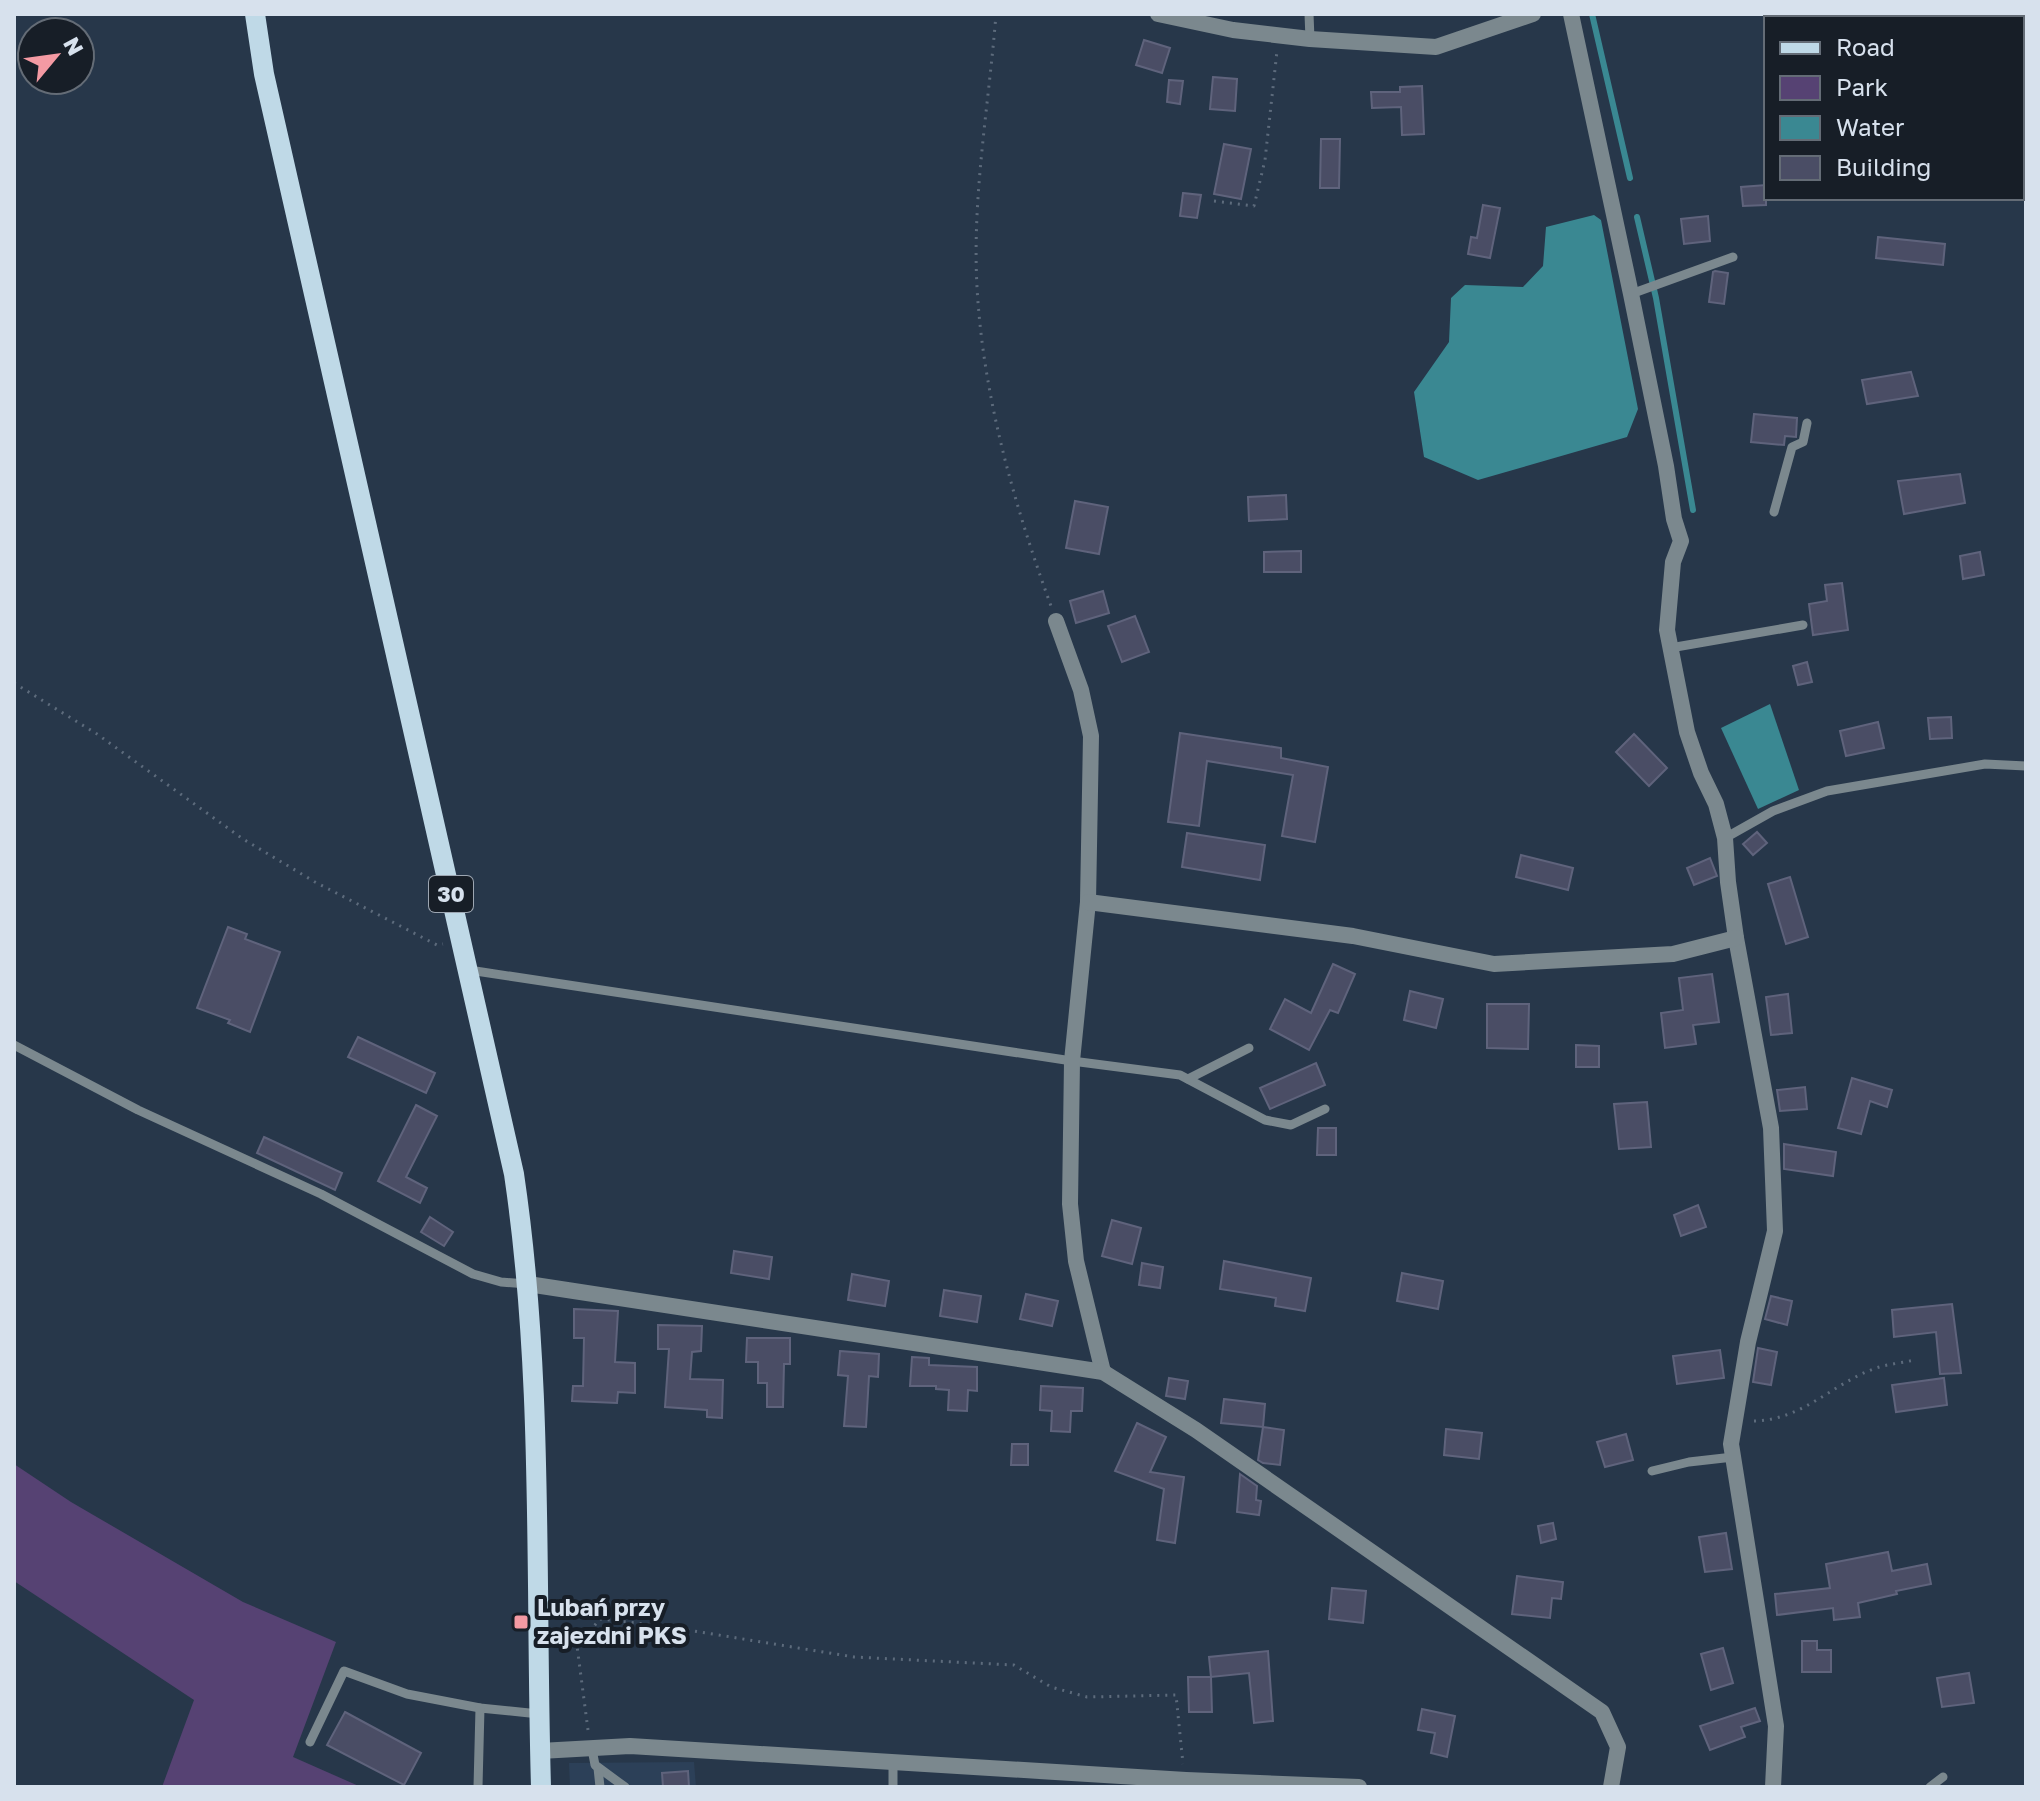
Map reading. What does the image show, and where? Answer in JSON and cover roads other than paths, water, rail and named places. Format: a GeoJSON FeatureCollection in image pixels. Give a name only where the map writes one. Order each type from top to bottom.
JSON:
{"type":"FeatureCollection","features":[{"type":"Feature","properties":{"kind":"main road","name":"30"},"geometry":{"type":"LineString","coordinates":[[255,14],[264,74],[514,1174],[528,1284],[541,1787]]}},
{"type":"Feature","properties":{"kind":"street"},"geometry":{"type":"LineString","coordinates":[[1158,14],[1233,30],[1310,39],[1436,47],[1533,14]]}},
{"type":"Feature","properties":{"kind":"street"},"geometry":{"type":"LineString","coordinates":[[1571,14],[1681,541],[1673,562],[1667,630],[1687,732],[1716,804],[1725,838],[1736,938],[1771,1128],[1775,1231],[1748,1342],[1731,1444],[1776,1726],[1773,1787]]}},
{"type":"Feature","properties":{"kind":"street"},"geometry":{"type":"LineString","coordinates":[[1056,621],[1081,690],[1091,736],[1088,902],[1072,1061],[1072,1234],[1103,1372]]}},
{"type":"Feature","properties":{"kind":"street"},"geometry":{"type":"LineString","coordinates":[[1088,902],[1353,936],[1494,964],[1673,954],[1736,938]]}},
{"type":"Feature","properties":{"kind":"street"},"geometry":{"type":"LineString","coordinates":[[528,1284],[1103,1372],[1196,1430],[1602,1712],[1618,1747],[1611,1787]]}},
{"type":"Feature","properties":{"kind":"street"},"geometry":{"type":"LineString","coordinates":[[540,1751],[630,1746],[1186,1780],[1359,1787]]}},
{"type":"Feature","properties":{"kind":"lane"},"geometry":{"type":"LineString","coordinates":[[1309,14],[1310,39]]}},
{"type":"Feature","properties":{"kind":"lane"},"geometry":{"type":"LineString","coordinates":[[1631,294],[1733,257]]}},
{"type":"Feature","properties":{"kind":"lane"},"geometry":{"type":"LineString","coordinates":[[1774,512],[1792,447],[1803,442],[1807,423]]}},
{"type":"Feature","properties":{"kind":"lane"},"geometry":{"type":"LineString","coordinates":[[1670,648],[1803,625]]}},
{"type":"Feature","properties":{"kind":"lane"},"geometry":{"type":"LineString","coordinates":[[1725,838],[1773,811],[1827,791],[1985,764],[2026,766]]}},
{"type":"Feature","properties":{"kind":"lane"},"geometry":{"type":"LineString","coordinates":[[469,970],[1180,1075],[1265,1120],[1291,1125],[1325,1109]]}},
{"type":"Feature","properties":{"kind":"lane"},"geometry":{"type":"LineString","coordinates":[[14,1045],[138,1110],[321,1194],[473,1274],[501,1282],[528,1284]]}},
{"type":"Feature","properties":{"kind":"lane"},"geometry":{"type":"LineString","coordinates":[[1188,1079],[1249,1048]]}},
{"type":"Feature","properties":{"kind":"lane"},"geometry":{"type":"LineString","coordinates":[[1652,1471],[1689,1462],[1733,1457]]}},
{"type":"Feature","properties":{"kind":"lane"},"geometry":{"type":"LineString","coordinates":[[310,1742],[344,1671],[407,1694],[480,1708],[539,1714]]}},
{"type":"Feature","properties":{"kind":"lane"},"geometry":{"type":"LineString","coordinates":[[478,1787],[480,1708]]}},
{"type":"Feature","properties":{"kind":"lane"},"geometry":{"type":"LineString","coordinates":[[592,1749],[593,1761],[598,1768],[625,1787]]}},
{"type":"Feature","properties":{"kind":"lane"},"geometry":{"type":"LineString","coordinates":[[893,1762],[893,1787]]}},
{"type":"Feature","properties":{"kind":"lane"},"geometry":{"type":"LineString","coordinates":[[598,1768],[600,1787]]}},
{"type":"Feature","properties":{"kind":"lane"},"geometry":{"type":"LineString","coordinates":[[1930,1787],[1943,1777]]}},
{"type":"Feature","properties":{"kind":"water"},"geometry":{"type":"Polygon","coordinates":[[[1594,215],[1601,220],[1638,409],[1627,437],[1478,480],[1424,457],[1414,392],[1449,342],[1451,298],[1465,285],[1523,287],[1543,266],[1546,227],[1594,215]]]}},
{"type":"Feature","properties":{"kind":"water"},"geometry":{"type":"Polygon","coordinates":[[[1770,704],[1799,790],[1758,809],[1721,728],[1770,704]]]}},
{"type":"Feature","properties":{"kind":"waterway"},"geometry":{"type":"LineString","coordinates":[[1592,14],[1630,178]]}},
{"type":"Feature","properties":{"kind":"waterway"},"geometry":{"type":"LineString","coordinates":[[1637,217],[1656,298],[1693,510]]}},
{"type":"Feature","properties":{"kind":"place","name":"Lubań przy zajezdni PKS"},"geometry":{"type":"Point","coordinates":[521,1622]}}]}
